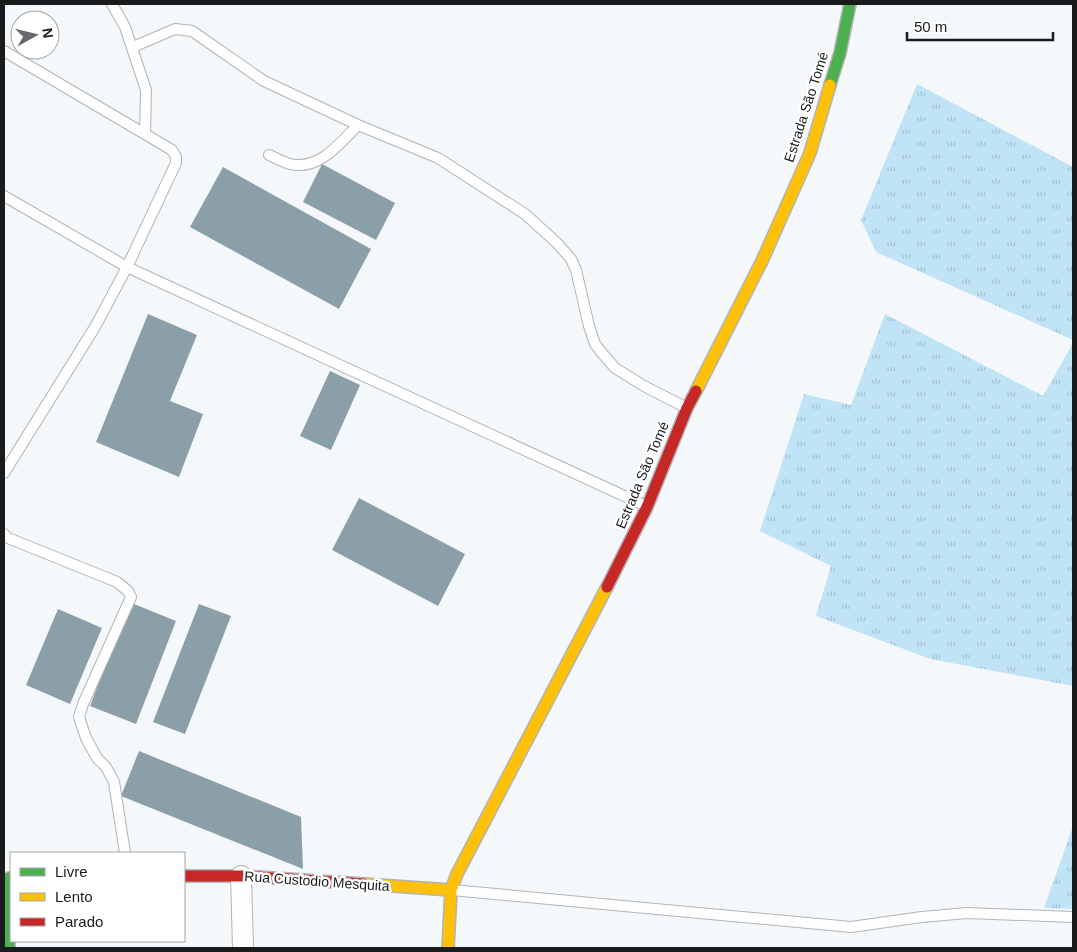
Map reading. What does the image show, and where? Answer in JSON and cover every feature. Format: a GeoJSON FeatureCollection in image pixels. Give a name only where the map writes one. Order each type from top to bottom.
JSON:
{"type":"FeatureCollection","features":[{"type":"Feature","properties":{"kind":"street","name":"Estrada São Tomé"},"geometry":{"type":"LineString","coordinates":[[448,948],[451,890],[457,874],[598,608],[647,507],[687,408],[762,262],[810,153],[840,53],[850,4]]}},
{"type":"Feature","properties":{"kind":"street","name":"Rua Custodio Mesquita"},"geometry":{"type":"LineString","coordinates":[[185,876],[242,876],[451,890]]}},
{"type":"Feature","properties":{"kind":"street"},"geometry":{"type":"LineString","coordinates":[[242,876],[243,948]]}},
{"type":"Feature","properties":{"kind":"street"},"geometry":{"type":"LineString","coordinates":[[8,878],[9,948]]}},
{"type":"Feature","properties":{"kind":"lane"},"geometry":{"type":"LineString","coordinates":[[112,4],[126,27],[146,90],[145,134]]}},
{"type":"Feature","properties":{"kind":"lane"},"geometry":{"type":"LineString","coordinates":[[133,46],[175,29],[192,30],[264,81],[358,125],[438,158],[525,214],[557,243],[571,259],[576,270],[589,326],[595,344],[602,353],[615,368],[644,386],[687,408]]}},
{"type":"Feature","properties":{"kind":"lane"},"geometry":{"type":"LineString","coordinates":[[4,52],[172,150],[176,157],[176,163],[127,267],[95,327],[4,473]]}},
{"type":"Feature","properties":{"kind":"lane"},"geometry":{"type":"LineString","coordinates":[[269,155],[291,164],[302,165],[318,161],[330,153],[358,125]]}},
{"type":"Feature","properties":{"kind":"lane"},"geometry":{"type":"LineString","coordinates":[[4,196],[127,267],[647,507]]}},
{"type":"Feature","properties":{"kind":"lane"},"geometry":{"type":"LineString","coordinates":[[4,534],[8,538],[118,582],[128,591],[131,597],[79,717],[86,738],[97,758],[106,766],[114,782],[125,852]]}},
{"type":"Feature","properties":{"kind":"lane"},"geometry":{"type":"LineString","coordinates":[[451,890],[851,927],[967,913],[1073,917]]}},
{"type":"Feature","properties":{"kind":"green space"},"geometry":{"type":"Polygon","coordinates":[[[917,84],[1073,167],[1073,340],[876,252],[861,220],[917,84]]]}},
{"type":"Feature","properties":{"kind":"green space"},"geometry":{"type":"Polygon","coordinates":[[[885,314],[1043,396],[1073,343],[1073,686],[930,659],[816,616],[831,566],[760,531],[804,394],[851,405],[885,314]]]}},
{"type":"Feature","properties":{"kind":"green space"},"geometry":{"type":"Polygon","coordinates":[[[1073,826],[1073,909],[1044,908],[1073,826]]]}},
{"type":"Feature","properties":{"kind":"building"},"geometry":{"type":"Polygon","coordinates":[[[322,164],[395,203],[376,240],[303,202],[322,164]]]}},
{"type":"Feature","properties":{"kind":"building"},"geometry":{"type":"Polygon","coordinates":[[[223,167],[371,249],[339,309],[190,227],[223,167]]]}},
{"type":"Feature","properties":{"kind":"building"},"geometry":{"type":"Polygon","coordinates":[[[148,314],[197,335],[170,401],[203,414],[179,477],[96,442],[148,314]]]}},
{"type":"Feature","properties":{"kind":"building"},"geometry":{"type":"Polygon","coordinates":[[[330,371],[360,385],[331,450],[300,436],[330,371]]]}},
{"type":"Feature","properties":{"kind":"building"},"geometry":{"type":"Polygon","coordinates":[[[359,498],[465,554],[438,606],[332,550],[359,498]]]}},
{"type":"Feature","properties":{"kind":"building"},"geometry":{"type":"Polygon","coordinates":[[[129,602],[176,621],[136,724],[90,706],[129,602]]]}},
{"type":"Feature","properties":{"kind":"building"},"geometry":{"type":"Polygon","coordinates":[[[199,604],[231,616],[185,734],[153,722],[199,604]]]}},
{"type":"Feature","properties":{"kind":"building"},"geometry":{"type":"Polygon","coordinates":[[[58,609],[102,628],[70,704],[26,685],[58,609]]]}},
{"type":"Feature","properties":{"kind":"building"},"geometry":{"type":"Polygon","coordinates":[[[139,751],[301,817],[303,869],[121,796],[139,751]]]}},
{"type":"Feature","properties":{"kind":"traffic: fast"},"geometry":{"type":"LineString","coordinates":[[830,85],[840,53],[850,4]]}},
{"type":"Feature","properties":{"kind":"traffic: fast"},"geometry":{"type":"LineString","coordinates":[[9,878],[9,948]]}},
{"type":"Feature","properties":{"kind":"traffic: slow"},"geometry":{"type":"LineString","coordinates":[[696,391],[762,261],[810,153],[830,85]]}},
{"type":"Feature","properties":{"kind":"traffic: slow"},"geometry":{"type":"LineString","coordinates":[[448,948],[451,890],[457,874],[607,587]]}},
{"type":"Feature","properties":{"kind":"traffic: slow"},"geometry":{"type":"LineString","coordinates":[[364,884],[451,890]]}},
{"type":"Feature","properties":{"kind":"traffic: jam"},"geometry":{"type":"LineString","coordinates":[[607,587],[647,507],[687,408],[696,391]]}},
{"type":"Feature","properties":{"kind":"traffic: jam"},"geometry":{"type":"LineString","coordinates":[[185,876],[241,876],[364,884]]}}]}
